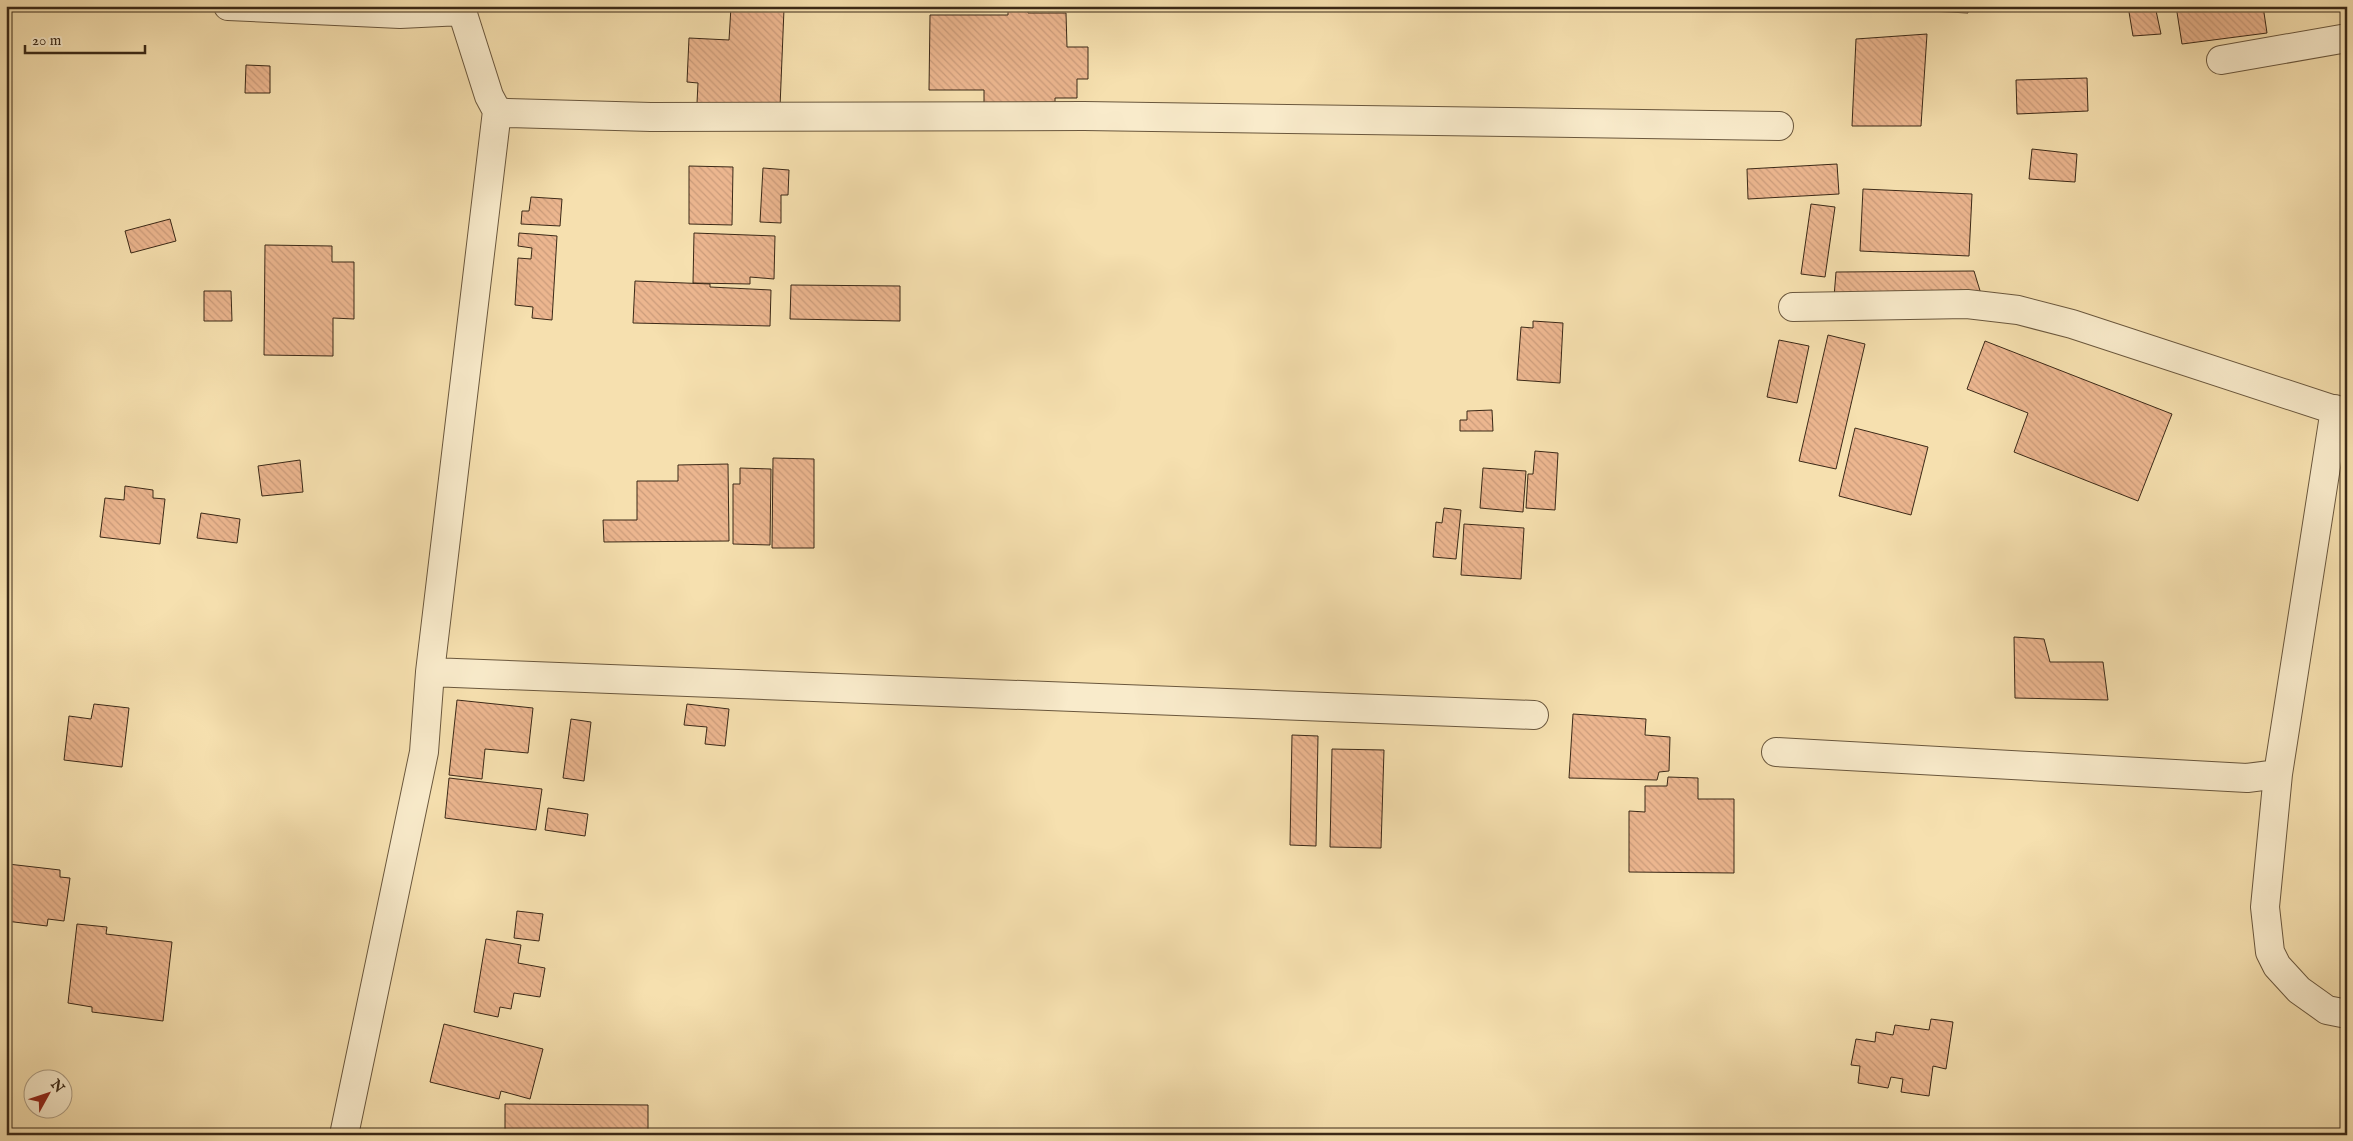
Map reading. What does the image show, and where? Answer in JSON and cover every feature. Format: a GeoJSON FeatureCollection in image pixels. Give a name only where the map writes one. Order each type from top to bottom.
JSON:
{"type":"FeatureCollection","features":[{"type":"Feature","properties":{"kind":"street"},"geometry":{"type":"LineString","coordinates":[[228,6],[400,14],[462,9],[489,96],[497,112],[430,672],[424,752],[344,1135]]}},
{"type":"Feature","properties":{"kind":"street"},"geometry":{"type":"LineString","coordinates":[[2221,60],[2347,38]]}},
{"type":"Feature","properties":{"kind":"street"},"geometry":{"type":"LineString","coordinates":[[497,112],[651,117],[1084,116],[1779,126]]}},
{"type":"Feature","properties":{"kind":"street"},"geometry":{"type":"LineString","coordinates":[[1793,307],[1967,304],[2018,310],[2081,327],[2341,412],[2278,774],[2265,907],[2270,952],[2277,966],[2299,990],[2328,1010],[2347,1014]]}},
{"type":"Feature","properties":{"kind":"street"},"geometry":{"type":"LineString","coordinates":[[430,672],[1534,715]]}},
{"type":"Feature","properties":{"kind":"street"},"geometry":{"type":"LineString","coordinates":[[1776,752],[2247,778],[2278,774]]}},
{"type":"Feature","properties":{"kind":"building"},"geometry":{"type":"Polygon","coordinates":[[[1008,6],[1027,6],[1028,13],[1066,13],[1067,47],[1088,47],[1088,79],[1077,79],[1077,98],[1055,98],[1055,110],[984,110],[984,90],[929,90],[930,15],[1008,15],[1008,6]]]}},
{"type":"Feature","properties":{"kind":"building"},"geometry":{"type":"Polygon","coordinates":[[[1929,6],[1968,6],[1968,13],[1929,11],[1929,6]]]}},
{"type":"Feature","properties":{"kind":"building"},"geometry":{"type":"Polygon","coordinates":[[[2128,6],[2155,6],[2161,34],[2133,36],[2128,6]]]}},
{"type":"Feature","properties":{"kind":"building"},"geometry":{"type":"Polygon","coordinates":[[[2176,6],[2263,6],[2267,33],[2182,44],[2176,6]]]}},
{"type":"Feature","properties":{"kind":"building"},"geometry":{"type":"Polygon","coordinates":[[[731,7],[784,9],[780,107],[697,103],[698,83],[687,82],[689,38],[729,40],[731,7]]]}},
{"type":"Feature","properties":{"kind":"building"},"geometry":{"type":"Polygon","coordinates":[[[1927,34],[1921,126],[1852,126],[1856,39],[1927,34]]]}},
{"type":"Feature","properties":{"kind":"building"},"geometry":{"type":"Polygon","coordinates":[[[246,65],[270,66],[270,93],[245,93],[246,65]]]}},
{"type":"Feature","properties":{"kind":"building"},"geometry":{"type":"Polygon","coordinates":[[[2087,78],[2088,111],[2017,114],[2016,80],[2087,78]]]}},
{"type":"Feature","properties":{"kind":"building"},"geometry":{"type":"Polygon","coordinates":[[[2032,149],[2077,154],[2075,182],[2029,179],[2032,149]]]}},
{"type":"Feature","properties":{"kind":"building"},"geometry":{"type":"Polygon","coordinates":[[[1837,164],[1839,194],[1748,199],[1747,169],[1837,164]]]}},
{"type":"Feature","properties":{"kind":"building"},"geometry":{"type":"Polygon","coordinates":[[[689,166],[733,167],[732,225],[689,224],[689,166]]]}},
{"type":"Feature","properties":{"kind":"building"},"geometry":{"type":"Polygon","coordinates":[[[763,168],[789,170],[788,195],[781,195],[781,223],[760,222],[763,168]]]}},
{"type":"Feature","properties":{"kind":"building"},"geometry":{"type":"Polygon","coordinates":[[[1863,189],[1972,194],[1969,256],[1860,251],[1863,189]]]}},
{"type":"Feature","properties":{"kind":"building"},"geometry":{"type":"Polygon","coordinates":[[[531,197],[562,199],[560,226],[521,224],[522,211],[529,211],[531,197]]]}},
{"type":"Feature","properties":{"kind":"building"},"geometry":{"type":"Polygon","coordinates":[[[1811,204],[1835,207],[1825,277],[1801,274],[1811,204]]]}},
{"type":"Feature","properties":{"kind":"building"},"geometry":{"type":"Polygon","coordinates":[[[170,219],[176,241],[131,253],[125,231],[170,219]]]}},
{"type":"Feature","properties":{"kind":"building"},"geometry":{"type":"Polygon","coordinates":[[[519,233],[557,236],[552,320],[532,318],[533,307],[515,305],[518,258],[531,259],[532,248],[518,246],[519,233]]]}},
{"type":"Feature","properties":{"kind":"building"},"geometry":{"type":"Polygon","coordinates":[[[694,233],[775,236],[774,279],[750,277],[750,284],[693,283],[694,233]]]}},
{"type":"Feature","properties":{"kind":"building"},"geometry":{"type":"Polygon","coordinates":[[[265,245],[332,246],[332,262],[354,262],[354,319],[333,318],[333,356],[264,355],[265,245]]]}},
{"type":"Feature","properties":{"kind":"building"},"geometry":{"type":"Polygon","coordinates":[[[1974,271],[1981,294],[1834,297],[1836,272],[1974,271]]]}},
{"type":"Feature","properties":{"kind":"building"},"geometry":{"type":"Polygon","coordinates":[[[635,281],[710,284],[710,287],[771,290],[770,326],[633,323],[635,281]]]}},
{"type":"Feature","properties":{"kind":"building"},"geometry":{"type":"Polygon","coordinates":[[[791,285],[900,286],[900,321],[790,319],[791,285]]]}},
{"type":"Feature","properties":{"kind":"building"},"geometry":{"type":"Polygon","coordinates":[[[204,291],[231,291],[232,321],[204,321],[204,291]]]}},
{"type":"Feature","properties":{"kind":"building"},"geometry":{"type":"Polygon","coordinates":[[[1533,321],[1563,323],[1560,383],[1517,380],[1521,327],[1533,328],[1533,321]]]}},
{"type":"Feature","properties":{"kind":"building"},"geometry":{"type":"Polygon","coordinates":[[[1828,335],[1865,344],[1836,469],[1799,461],[1828,335]]]}},
{"type":"Feature","properties":{"kind":"building"},"geometry":{"type":"Polygon","coordinates":[[[1779,340],[1809,346],[1797,403],[1767,397],[1779,340]]]}},
{"type":"Feature","properties":{"kind":"building"},"geometry":{"type":"Polygon","coordinates":[[[1985,341],[2172,414],[2138,501],[2014,452],[2028,413],[1967,389],[1985,341]]]}},
{"type":"Feature","properties":{"kind":"building"},"geometry":{"type":"Polygon","coordinates":[[[1492,410],[1493,431],[1460,431],[1460,420],[1467,420],[1467,411],[1492,410]]]}},
{"type":"Feature","properties":{"kind":"building"},"geometry":{"type":"Polygon","coordinates":[[[1855,428],[1928,447],[1911,515],[1839,496],[1855,428]]]}},
{"type":"Feature","properties":{"kind":"building"},"geometry":{"type":"Polygon","coordinates":[[[1535,451],[1558,453],[1555,510],[1526,508],[1528,474],[1533,474],[1535,451]]]}},
{"type":"Feature","properties":{"kind":"building"},"geometry":{"type":"Polygon","coordinates":[[[773,458],[814,459],[814,548],[772,548],[773,458]]]}},
{"type":"Feature","properties":{"kind":"building"},"geometry":{"type":"Polygon","coordinates":[[[300,460],[303,492],[262,496],[258,466],[300,460]]]}},
{"type":"Feature","properties":{"kind":"building"},"geometry":{"type":"Polygon","coordinates":[[[728,464],[729,541],[604,542],[603,520],[637,520],[637,481],[678,481],[678,465],[728,464]]]}},
{"type":"Feature","properties":{"kind":"building"},"geometry":{"type":"Polygon","coordinates":[[[740,468],[771,469],[770,545],[733,544],[733,484],[740,484],[740,468]]]}},
{"type":"Feature","properties":{"kind":"building"},"geometry":{"type":"Polygon","coordinates":[[[1483,468],[1526,471],[1523,512],[1480,508],[1483,468]]]}},
{"type":"Feature","properties":{"kind":"building"},"geometry":{"type":"Polygon","coordinates":[[[125,486],[153,490],[153,498],[165,499],[160,544],[100,537],[105,498],[124,500],[125,486]]]}},
{"type":"Feature","properties":{"kind":"building"},"geometry":{"type":"Polygon","coordinates":[[[1444,508],[1461,510],[1456,559],[1433,557],[1436,522],[1442,523],[1444,508]]]}},
{"type":"Feature","properties":{"kind":"building"},"geometry":{"type":"Polygon","coordinates":[[[201,513],[240,519],[237,543],[197,538],[201,513]]]}},
{"type":"Feature","properties":{"kind":"building"},"geometry":{"type":"Polygon","coordinates":[[[1464,524],[1524,528],[1521,579],[1461,575],[1464,524]]]}},
{"type":"Feature","properties":{"kind":"building"},"geometry":{"type":"Polygon","coordinates":[[[2014,637],[2044,639],[2050,662],[2103,662],[2108,700],[2015,698],[2014,637]]]}},
{"type":"Feature","properties":{"kind":"building"},"geometry":{"type":"Polygon","coordinates":[[[457,700],[533,708],[528,753],[485,749],[482,779],[449,775],[457,700]]]}},
{"type":"Feature","properties":{"kind":"building"},"geometry":{"type":"Polygon","coordinates":[[[94,704],[129,708],[122,767],[64,760],[69,716],[91,719],[94,704]]]}},
{"type":"Feature","properties":{"kind":"building"},"geometry":{"type":"Polygon","coordinates":[[[687,704],[729,709],[725,746],[705,744],[707,727],[684,725],[687,704]]]}},
{"type":"Feature","properties":{"kind":"building"},"geometry":{"type":"Polygon","coordinates":[[[1573,714],[1646,719],[1645,735],[1670,737],[1669,771],[1659,772],[1657,780],[1569,778],[1573,714]]]}},
{"type":"Feature","properties":{"kind":"building"},"geometry":{"type":"Polygon","coordinates":[[[571,719],[591,722],[584,781],[563,778],[571,719]]]}},
{"type":"Feature","properties":{"kind":"building"},"geometry":{"type":"Polygon","coordinates":[[[1292,735],[1318,736],[1316,846],[1290,845],[1292,735]]]}},
{"type":"Feature","properties":{"kind":"building"},"geometry":{"type":"Polygon","coordinates":[[[1332,749],[1384,750],[1381,848],[1330,847],[1332,749]]]}},
{"type":"Feature","properties":{"kind":"building"},"geometry":{"type":"Polygon","coordinates":[[[1668,777],[1698,778],[1698,799],[1734,799],[1734,873],[1629,872],[1629,811],[1645,812],[1645,786],[1667,786],[1668,777]]]}},
{"type":"Feature","properties":{"kind":"building"},"geometry":{"type":"Polygon","coordinates":[[[449,778],[542,789],[536,830],[445,818],[449,778]]]}},
{"type":"Feature","properties":{"kind":"building"},"geometry":{"type":"Polygon","coordinates":[[[548,808],[588,814],[585,836],[545,830],[548,808]]]}},
{"type":"Feature","properties":{"kind":"building"},"geometry":{"type":"Polygon","coordinates":[[[8,864],[60,870],[60,877],[70,878],[64,921],[48,919],[47,926],[6,921],[8,864]]]}},
{"type":"Feature","properties":{"kind":"building"},"geometry":{"type":"Polygon","coordinates":[[[517,911],[543,914],[539,941],[514,938],[517,911]]]}},
{"type":"Feature","properties":{"kind":"building"},"geometry":{"type":"Polygon","coordinates":[[[77,924],[107,927],[106,934],[172,942],[163,1021],[92,1012],[92,1007],[68,1003],[77,924]]]}},
{"type":"Feature","properties":{"kind":"building"},"geometry":{"type":"Polygon","coordinates":[[[486,939],[521,945],[518,963],[545,968],[540,997],[514,993],[511,1009],[500,1007],[498,1017],[474,1012],[486,939]]]}},
{"type":"Feature","properties":{"kind":"building"},"geometry":{"type":"Polygon","coordinates":[[[1931,1019],[1953,1022],[1946,1069],[1933,1066],[1929,1096],[1901,1092],[1903,1079],[1891,1077],[1888,1088],[1858,1083],[1860,1066],[1851,1065],[1856,1039],[1875,1042],[1876,1032],[1893,1035],[1895,1025],[1929,1030],[1931,1019]]]}},
{"type":"Feature","properties":{"kind":"building"},"geometry":{"type":"Polygon","coordinates":[[[444,1024],[543,1049],[530,1099],[501,1091],[499,1099],[430,1082],[444,1024]]]}},
{"type":"Feature","properties":{"kind":"building"},"geometry":{"type":"Polygon","coordinates":[[[505,1104],[648,1105],[648,1135],[505,1135],[505,1104]]]}}]}
